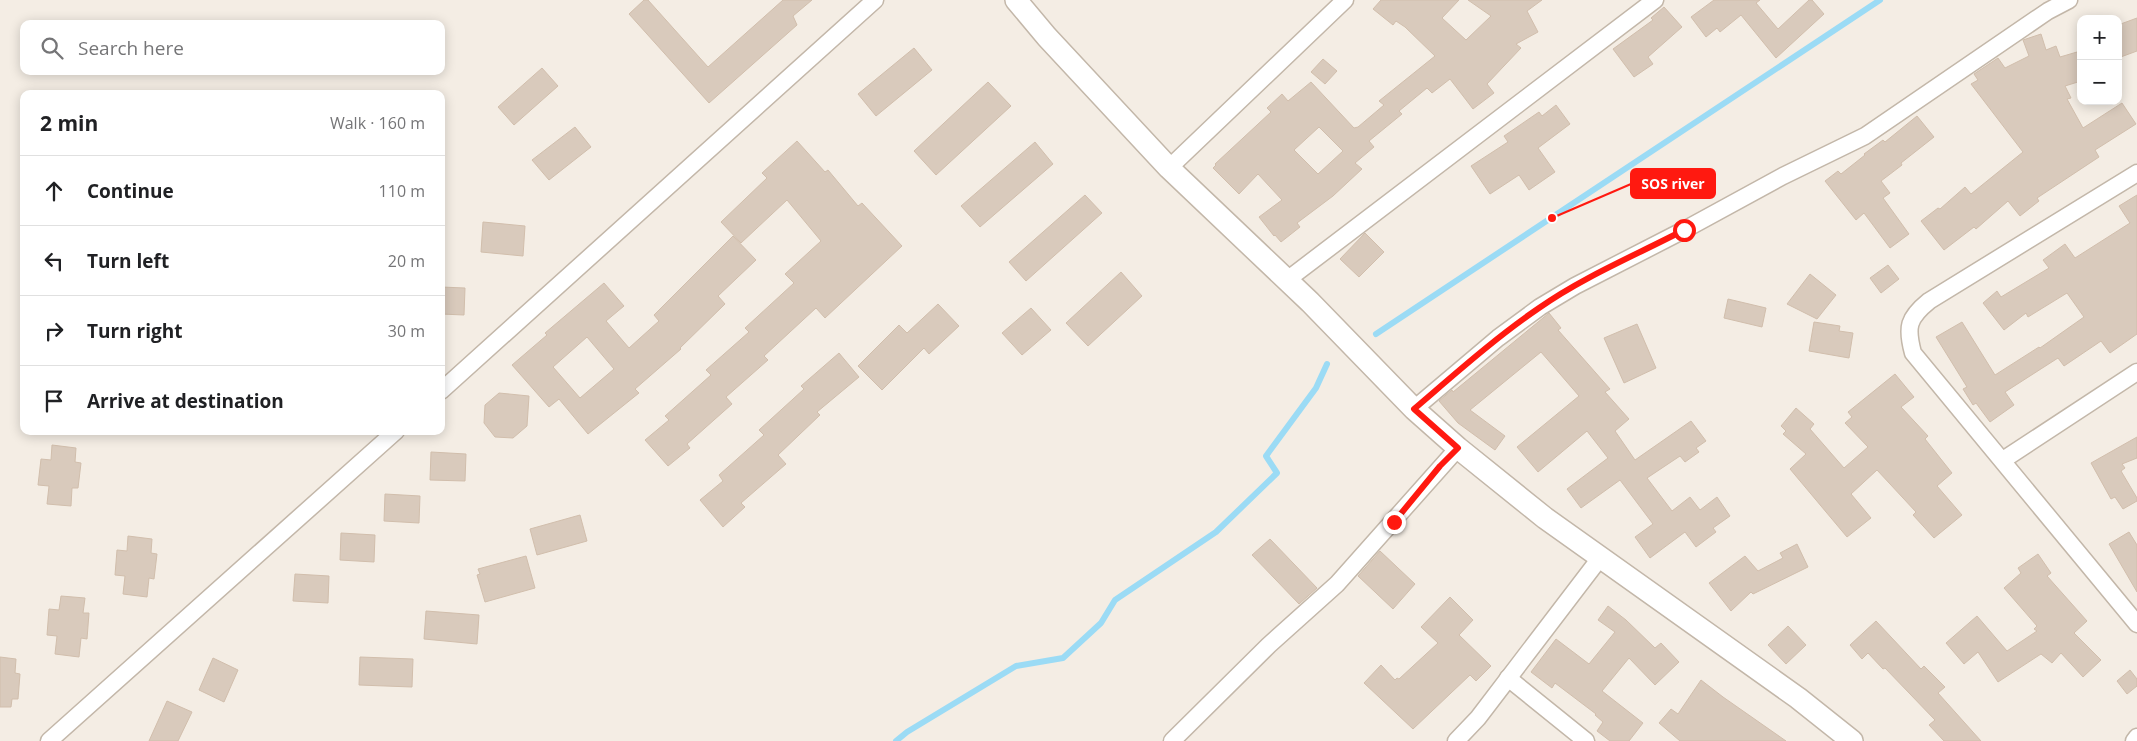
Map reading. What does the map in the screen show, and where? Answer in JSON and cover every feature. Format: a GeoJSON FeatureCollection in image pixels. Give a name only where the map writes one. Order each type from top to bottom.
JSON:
{"type":"FeatureCollection","features":[{"type":"Feature","properties":{"kind":"street"},"geometry":{"type":"LineString","coordinates":[[445,387],[876,0]]}},
{"type":"Feature","properties":{"kind":"street"},"geometry":{"type":"LineString","coordinates":[[1016,0],[1047,37],[1169,168],[1340,331],[1414,409],[1458,448],[1538,512],[1798,698],[1852,741]]}},
{"type":"Feature","properties":{"kind":"street"},"geometry":{"type":"LineString","coordinates":[[1169,168],[1345,0]]}},
{"type":"Feature","properties":{"kind":"street"},"geometry":{"type":"LineString","coordinates":[[1287,280],[1654,0]]}},
{"type":"Feature","properties":{"kind":"street"},"geometry":{"type":"LineString","coordinates":[[1414,409],[1498,338],[1540,307],[1575,286],[1783,176],[1865,136],[2048,11],[2069,0]]}},
{"type":"Feature","properties":{"kind":"street"},"geometry":{"type":"LineString","coordinates":[[2137,173],[1930,301],[1918,310],[1910,322],[1909,338],[1913,353],[2137,624]]}},
{"type":"Feature","properties":{"kind":"street"},"geometry":{"type":"LineString","coordinates":[[2003,460],[2137,372]]}},
{"type":"Feature","properties":{"kind":"street"},"geometry":{"type":"LineString","coordinates":[[49,741],[392,435]]}},
{"type":"Feature","properties":{"kind":"street"},"geometry":{"type":"LineString","coordinates":[[1172,741],[1269,645],[1337,584],[1458,448]]}},
{"type":"Feature","properties":{"kind":"street"},"geometry":{"type":"LineString","coordinates":[[1456,741],[1478,718],[1600,558]]}},
{"type":"Feature","properties":{"kind":"street"},"geometry":{"type":"LineString","coordinates":[[1508,678],[1586,741]]}},
{"type":"Feature","properties":{"kind":"street"},"geometry":{"type":"LineString","coordinates":[[2134,741],[2137,737]]}},
{"type":"Feature","properties":{"kind":"building"},"geometry":{"type":"Polygon","coordinates":[[[644,0],[648,0],[708,67],[783,0],[812,0],[793,16],[797,25],[709,103],[629,14],[644,0]]]}},
{"type":"Feature","properties":{"kind":"building"},"geometry":{"type":"Polygon","coordinates":[[[1381,0],[1459,0],[1442,18],[1466,40],[1491,16],[1468,0],[1542,0],[1527,11],[1538,32],[1516,44],[1521,48],[1487,84],[1494,93],[1473,109],[1450,79],[1432,93],[1427,88],[1399,111],[1402,114],[1369,141],[1374,147],[1355,163],[1362,169],[1333,196],[1297,223],[1300,227],[1281,242],[1259,217],[1282,200],[1258,174],[1239,194],[1213,168],[1271,112],[1267,108],[1282,94],[1288,101],[1311,82],[1354,128],[1358,127],[1384,105],[1379,101],[1435,56],[1405,27],[1396,21],[1393,25],[1373,9],[1381,0]],[[1319,127],[1294,150],[1318,174],[1343,151],[1319,127]]]}},
{"type":"Feature","properties":{"kind":"building"},"geometry":{"type":"Polygon","coordinates":[[[1714,0],[1760,0],[1756,3],[1778,29],[1809,0],[1812,0],[1824,14],[1776,58],[1741,15],[1720,32],[1717,28],[1706,37],[1691,17],[1714,0]]]}},
{"type":"Feature","properties":{"kind":"building"},"geometry":{"type":"Polygon","coordinates":[[[1664,7],[1682,27],[1648,57],[1653,64],[1634,77],[1613,49],[1653,20],[1651,18],[1664,7]]]}},
{"type":"Feature","properties":{"kind":"building"},"geometry":{"type":"Polygon","coordinates":[[[2137,18],[2137,51],[2122,57],[2122,24],[2137,18]]]}},
{"type":"Feature","properties":{"kind":"building"},"geometry":{"type":"Polygon","coordinates":[[[2041,34],[2046,50],[2056,46],[2060,57],[2077,52],[2077,82],[2065,86],[2071,98],[2067,99],[2083,128],[2119,105],[2122,105],[2122,103],[2136,124],[2095,150],[2099,157],[2037,198],[2039,201],[2020,216],[2008,201],[1976,229],[1974,227],[1944,250],[1921,221],[1938,208],[1940,209],[1965,187],[1971,194],[2023,152],[1971,84],[1978,80],[1974,74],[1998,58],[2005,68],[2029,56],[2023,40],[2041,34]]]}},
{"type":"Feature","properties":{"kind":"building"},"geometry":{"type":"Polygon","coordinates":[[[914,48],[932,70],[876,116],[858,94],[914,48]]]}},
{"type":"Feature","properties":{"kind":"building"},"geometry":{"type":"Polygon","coordinates":[[[1323,59],[1337,71],[1325,84],[1311,72],[1323,59]]]}},
{"type":"Feature","properties":{"kind":"building"},"geometry":{"type":"Polygon","coordinates":[[[542,68],[558,86],[514,125],[498,107],[542,68]]]}},
{"type":"Feature","properties":{"kind":"building"},"geometry":{"type":"Polygon","coordinates":[[[988,82],[1011,106],[936,175],[914,151],[988,82]]]}},
{"type":"Feature","properties":{"kind":"building"},"geometry":{"type":"Polygon","coordinates":[[[1556,105],[1570,124],[1538,148],[1555,172],[1529,190],[1519,175],[1490,194],[1471,166],[1508,142],[1504,136],[1539,112],[1542,116],[1556,105]]]}},
{"type":"Feature","properties":{"kind":"building"},"geometry":{"type":"Polygon","coordinates":[[[1917,116],[1934,137],[1881,181],[1890,193],[1883,198],[1909,234],[1890,248],[1864,213],[1856,220],[1825,181],[1838,171],[1841,174],[1864,154],[1883,140],[1885,142],[1917,116]]]}},
{"type":"Feature","properties":{"kind":"building"},"geometry":{"type":"Polygon","coordinates":[[[575,127],[591,147],[549,180],[532,160],[575,127]]]}},
{"type":"Feature","properties":{"kind":"building"},"geometry":{"type":"Polygon","coordinates":[[[797,141],[825,172],[828,170],[858,206],[862,203],[902,246],[825,318],[816,308],[764,356],[768,360],[726,397],[732,404],[687,444],[690,448],[668,466],[645,440],[669,420],[665,416],[711,375],[706,370],[749,332],[745,328],[794,283],[785,274],[821,241],[787,200],[741,243],[721,222],[767,178],[762,173],[797,141]]]}},
{"type":"Feature","properties":{"kind":"building"},"geometry":{"type":"Polygon","coordinates":[[[1035,142],[1053,164],[980,227],[961,206],[1035,142]]]}},
{"type":"Feature","properties":{"kind":"building"},"geometry":{"type":"Polygon","coordinates":[[[1085,195],[1102,213],[1026,281],[1009,262],[1085,195]]]}},
{"type":"Feature","properties":{"kind":"building"},"geometry":{"type":"Polygon","coordinates":[[[2137,195],[2137,334],[2110,353],[2101,341],[2064,366],[2058,358],[2005,392],[2014,405],[1990,422],[1976,403],[1973,405],[1963,389],[1967,387],[1936,337],[1962,322],[1995,375],[2040,348],[2084,317],[2067,293],[2028,317],[2026,313],[2004,330],[1983,303],[1997,291],[2001,297],[2049,268],[2043,260],[2065,244],[2075,258],[2130,223],[2119,206],[2137,195]]]}},
{"type":"Feature","properties":{"kind":"building"},"geometry":{"type":"Polygon","coordinates":[[[483,222],[525,226],[523,256],[481,252],[483,222]]]}},
{"type":"Feature","properties":{"kind":"building"},"geometry":{"type":"Polygon","coordinates":[[[1365,233],[1384,252],[1359,277],[1340,259],[1365,233]]]}},
{"type":"Feature","properties":{"kind":"building"},"geometry":{"type":"Polygon","coordinates":[[[733,236],[756,260],[718,296],[725,304],[681,349],[635,389],[639,393],[588,434],[559,399],[549,407],[512,365],[547,335],[545,333],[604,283],[624,306],[606,321],[629,348],[659,321],[654,315],[733,236]],[[587,337],[553,367],[580,398],[614,369],[587,337]]]}},
{"type":"Feature","properties":{"kind":"building"},"geometry":{"type":"Polygon","coordinates":[[[1888,265],[1899,279],[1881,293],[1870,278],[1888,265]]]}},
{"type":"Feature","properties":{"kind":"building"},"geometry":{"type":"Polygon","coordinates":[[[1121,272],[1142,296],[1088,346],[1066,323],[1121,272]]]}},
{"type":"Feature","properties":{"kind":"building"},"geometry":{"type":"Polygon","coordinates":[[[1810,274],[1836,295],[1817,319],[1787,304],[1810,274]]]}},
{"type":"Feature","properties":{"kind":"building"},"geometry":{"type":"Polygon","coordinates":[[[445,287],[465,288],[464,315],[445,314],[445,287]]]}},
{"type":"Feature","properties":{"kind":"building"},"geometry":{"type":"Polygon","coordinates":[[[1728,299],[1766,308],[1762,327],[1724,318],[1728,299]]]}},
{"type":"Feature","properties":{"kind":"building"},"geometry":{"type":"Polygon","coordinates":[[[938,304],[959,326],[929,354],[924,348],[882,390],[858,366],[899,325],[907,333],[938,304]]]}},
{"type":"Feature","properties":{"kind":"building"},"geometry":{"type":"Polygon","coordinates":[[[1031,308],[1051,330],[1022,355],[1002,333],[1031,308]]]}},
{"type":"Feature","properties":{"kind":"building"},"geometry":{"type":"Polygon","coordinates":[[[1549,313],[1561,328],[1558,330],[1610,389],[1605,392],[1629,419],[1615,431],[1635,460],[1691,421],[1706,441],[1696,448],[1699,452],[1685,462],[1680,456],[1647,478],[1672,511],[1690,497],[1700,510],[1717,497],[1730,516],[1713,528],[1716,532],[1696,547],[1685,532],[1650,558],[1635,537],[1653,524],[1620,480],[1581,508],[1567,489],[1608,458],[1587,431],[1538,472],[1517,447],[1579,396],[1541,352],[1470,410],[1505,436],[1495,450],[1458,423],[1439,401],[1452,390],[1453,392],[1549,313]]]}},
{"type":"Feature","properties":{"kind":"building"},"geometry":{"type":"Polygon","coordinates":[[[1814,322],[1840,326],[1839,331],[1853,333],[1849,358],[1809,351],[1814,322]]]}},
{"type":"Feature","properties":{"kind":"building"},"geometry":{"type":"Polygon","coordinates":[[[1637,324],[1656,368],[1624,383],[1604,338],[1637,324]]]}},
{"type":"Feature","properties":{"kind":"building"},"geometry":{"type":"Polygon","coordinates":[[[839,353],[859,377],[817,412],[820,415],[778,455],[786,464],[741,503],[745,507],[723,527],[700,500],[723,481],[719,475],[764,435],[759,430],[804,389],[801,386],[839,353]]]}},
{"type":"Feature","properties":{"kind":"building"},"geometry":{"type":"Polygon","coordinates":[[[1895,374],[1914,397],[1901,407],[1928,436],[1925,439],[1952,473],[1937,486],[1962,515],[1934,538],[1913,515],[1916,512],[1877,470],[1851,494],[1871,518],[1847,537],[1790,469],[1806,454],[1783,434],[1786,431],[1781,426],[1796,408],[1814,424],[1810,429],[1844,468],[1868,447],[1845,423],[1852,417],[1848,412],[1895,374]]]}},
{"type":"Feature","properties":{"kind":"building"},"geometry":{"type":"Polygon","coordinates":[[[499,393],[529,396],[527,426],[513,438],[495,437],[484,423],[485,405],[499,393]]]}},
{"type":"Feature","properties":{"kind":"building"},"geometry":{"type":"Polygon","coordinates":[[[2137,437],[2137,458],[2122,464],[2125,468],[2121,471],[2137,501],[2123,509],[2115,497],[2111,499],[2091,463],[2137,437]]]}},
{"type":"Feature","properties":{"kind":"building"},"geometry":{"type":"Polygon","coordinates":[[[52,445],[76,448],[75,462],[81,463],[78,488],[72,488],[71,506],[47,504],[49,486],[38,485],[41,459],[51,460],[52,445]]]}},
{"type":"Feature","properties":{"kind":"building"},"geometry":{"type":"Polygon","coordinates":[[[431,452],[466,454],[465,481],[430,480],[431,452]]]}},
{"type":"Feature","properties":{"kind":"building"},"geometry":{"type":"Polygon","coordinates":[[[385,494],[420,496],[419,523],[384,521],[385,494]]]}},
{"type":"Feature","properties":{"kind":"building"},"geometry":{"type":"Polygon","coordinates":[[[580,515],[587,541],[537,555],[530,529],[580,515]]]}},
{"type":"Feature","properties":{"kind":"building"},"geometry":{"type":"Polygon","coordinates":[[[2129,532],[2137,545],[2137,592],[2109,544],[2129,532]]]}},
{"type":"Feature","properties":{"kind":"building"},"geometry":{"type":"Polygon","coordinates":[[[341,533],[375,535],[374,562],[340,560],[341,533]]]}},
{"type":"Feature","properties":{"kind":"building"},"geometry":{"type":"Polygon","coordinates":[[[128,536],[152,539],[151,553],[157,554],[154,579],[149,578],[147,597],[123,594],[125,576],[115,575],[117,550],[127,551],[128,536]]]}},
{"type":"Feature","properties":{"kind":"building"},"geometry":{"type":"Polygon","coordinates":[[[1270,539],[1317,588],[1299,604],[1252,555],[1270,539]]]}},
{"type":"Feature","properties":{"kind":"building"},"geometry":{"type":"Polygon","coordinates":[[[1797,544],[1808,567],[1753,594],[1751,592],[1731,611],[1709,583],[1745,556],[1758,571],[1783,558],[1780,553],[1797,544]]]}},
{"type":"Feature","properties":{"kind":"building"},"geometry":{"type":"Polygon","coordinates":[[[1380,551],[1415,584],[1393,609],[1358,576],[1380,551]]]}},
{"type":"Feature","properties":{"kind":"building"},"geometry":{"type":"Polygon","coordinates":[[[2038,554],[2051,573],[2047,576],[2087,621],[2074,633],[2101,660],[2083,677],[2061,653],[2052,663],[2041,654],[1998,682],[1978,652],[1964,664],[1946,643],[1977,616],[2007,651],[2037,631],[2034,629],[2037,626],[2004,588],[2021,573],[2018,568],[2038,554]]]}},
{"type":"Feature","properties":{"kind":"building"},"geometry":{"type":"Polygon","coordinates":[[[526,556],[535,588],[485,602],[477,575],[480,574],[478,569],[526,556]]]}},
{"type":"Feature","properties":{"kind":"building"},"geometry":{"type":"Polygon","coordinates":[[[295,574],[329,576],[328,603],[293,601],[295,574]]]}},
{"type":"Feature","properties":{"kind":"building"},"geometry":{"type":"Polygon","coordinates":[[[61,596],[85,598],[83,613],[89,613],[87,639],[81,638],[79,657],[55,654],[57,636],[47,635],[49,609],[59,610],[61,596]]]}},
{"type":"Feature","properties":{"kind":"building"},"geometry":{"type":"Polygon","coordinates":[[[1450,597],[1473,620],[1459,635],[1491,666],[1476,681],[1470,675],[1413,729],[1364,683],[1381,665],[1395,680],[1399,679],[1438,643],[1421,627],[1450,597]]]}},
{"type":"Feature","properties":{"kind":"building"},"geometry":{"type":"Polygon","coordinates":[[[1608,606],[1626,620],[1655,648],[1661,643],[1679,662],[1655,685],[1629,658],[1602,691],[1643,723],[1629,741],[1610,741],[1597,731],[1603,722],[1596,714],[1555,683],[1552,688],[1531,672],[1556,639],[1589,664],[1615,632],[1598,620],[1608,606]]]}},
{"type":"Feature","properties":{"kind":"building"},"geometry":{"type":"Polygon","coordinates":[[[426,611],[479,615],[477,644],[424,639],[426,611]]]}},
{"type":"Feature","properties":{"kind":"building"},"geometry":{"type":"Polygon","coordinates":[[[1876,621],[1921,669],[1924,666],[1945,687],[1938,693],[1981,741],[1944,741],[1929,725],[1935,720],[1885,668],[1883,669],[1868,653],[1862,659],[1850,645],[1876,621]]]}},
{"type":"Feature","properties":{"kind":"building"},"geometry":{"type":"Polygon","coordinates":[[[1788,626],[1806,645],[1786,664],[1768,645],[1788,626]]]}},
{"type":"Feature","properties":{"kind":"building"},"geometry":{"type":"Polygon","coordinates":[[[0,657],[16,659],[15,673],[20,674],[18,699],[12,699],[11,707],[0,707],[0,657]]]}},
{"type":"Feature","properties":{"kind":"building"},"geometry":{"type":"Polygon","coordinates":[[[360,657],[413,659],[412,687],[359,685],[360,657]]]}},
{"type":"Feature","properties":{"kind":"building"},"geometry":{"type":"Polygon","coordinates":[[[213,658],[238,670],[224,702],[199,690],[213,658]]]}},
{"type":"Feature","properties":{"kind":"building"},"geometry":{"type":"Polygon","coordinates":[[[2130,670],[2137,679],[2137,686],[2127,694],[2117,681],[2130,670]]]}},
{"type":"Feature","properties":{"kind":"building"},"geometry":{"type":"Polygon","coordinates":[[[1701,680],[1786,741],[1680,741],[1659,723],[1671,709],[1678,714],[1701,680]]]}},
{"type":"Feature","properties":{"kind":"building"},"geometry":{"type":"Polygon","coordinates":[[[167,701],[192,712],[178,741],[149,741],[167,701]]]}},
{"type":"Feature","properties":{"kind":"waterway"},"geometry":{"type":"LineString","coordinates":[[1376,334],[1880,0]]}},
{"type":"Feature","properties":{"kind":"waterway"},"geometry":{"type":"LineString","coordinates":[[896,741],[907,732],[1016,666],[1063,658],[1101,623],[1115,600],[1216,532],[1277,473],[1266,456],[1316,388],[1327,364]]}},
{"type":"Feature","properties":{"kind":"place","name":"SOS river"},"geometry":{"type":"Point","coordinates":[1552,218]}},
{"type":"Feature","properties":{"kind":"route"},"geometry":{"type":"LineString","coordinates":[[1394,522],[1440,466],[1458,448],[1414,409],[1498,338],[1540,307],[1575,286],[1684,230]]}}]}
